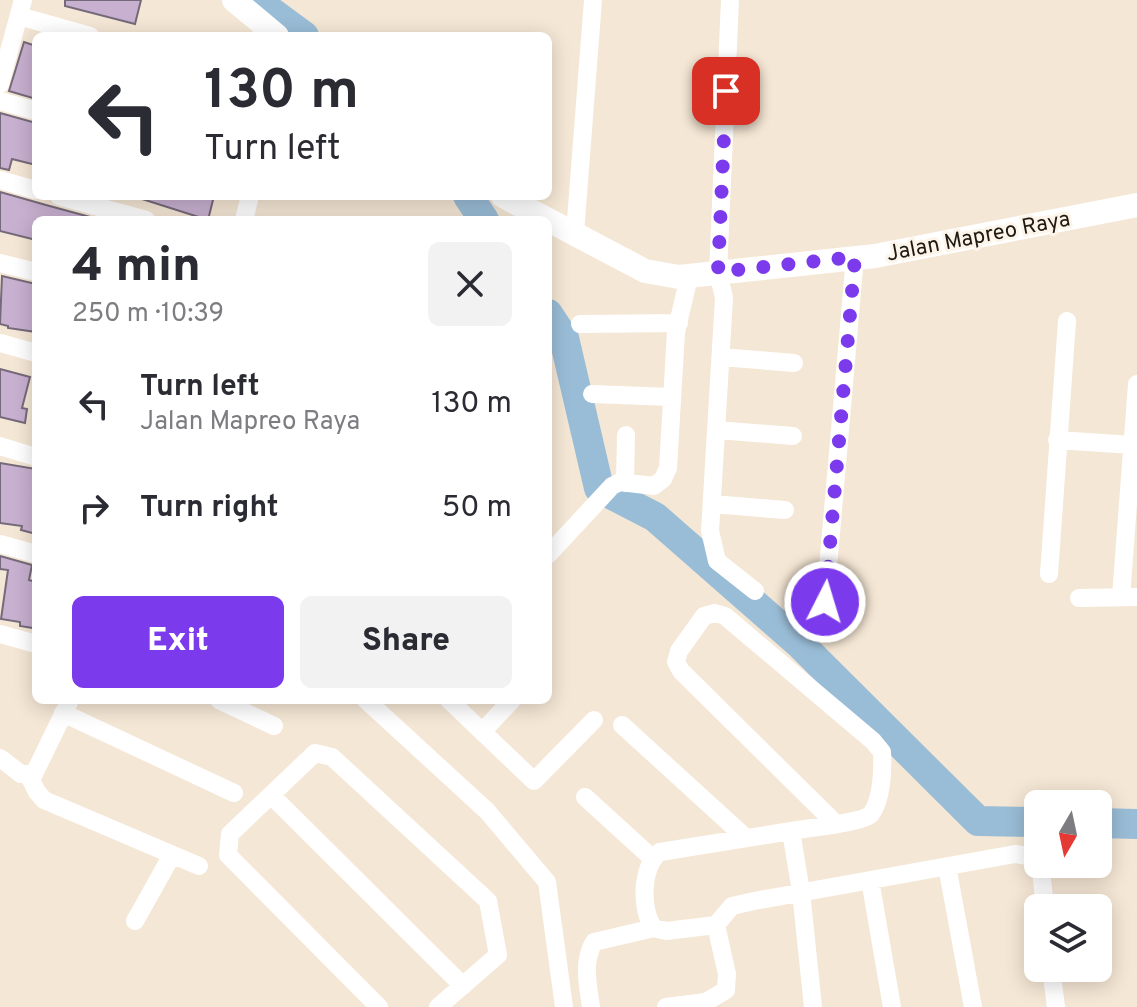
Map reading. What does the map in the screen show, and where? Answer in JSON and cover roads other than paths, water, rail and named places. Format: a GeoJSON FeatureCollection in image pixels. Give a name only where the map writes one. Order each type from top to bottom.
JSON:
{"type":"FeatureCollection","features":[{"type":"Feature","properties":{"kind":"street"},"geometry":{"type":"LineString","coordinates":[[234,0],[272,32]]}},
{"type":"Feature","properties":{"kind":"street"},"geometry":{"type":"LineString","coordinates":[[575,233],[593,0]]}},
{"type":"Feature","properties":{"kind":"street"},"geometry":{"type":"LineString","coordinates":[[730,0],[718,272],[724,298],[710,531],[717,561],[755,591]]}},
{"type":"Feature","properties":{"kind":"street"},"geometry":{"type":"LineString","coordinates":[[1,81],[21,8],[80,32]]}},
{"type":"Feature","properties":{"kind":"street"},"geometry":{"type":"LineString","coordinates":[[0,101],[32,110]]}},
{"type":"Feature","properties":{"kind":"street"},"geometry":{"type":"LineString","coordinates":[[0,180],[32,189]]}},
{"type":"Feature","properties":{"kind":"street"},"geometry":{"type":"LineString","coordinates":[[74,200],[132,216]]}},
{"type":"Feature","properties":{"kind":"street","name":"Jalan Mapreo Raya"},"geometry":{"type":"LineString","coordinates":[[511,200],[542,216]]}},
{"type":"Feature","properties":{"kind":"street","name":"Jalan Mapreo Raya"},"geometry":{"type":"LineString","coordinates":[[552,221],[654,274],[689,277],[855,257],[1132,212]]}},
{"type":"Feature","properties":{"kind":"street"},"geometry":{"type":"LineString","coordinates":[[825,602],[855,257]]}},
{"type":"Feature","properties":{"kind":"street"},"geometry":{"type":"LineString","coordinates":[[0,263],[32,271]]}},
{"type":"Feature","properties":{"kind":"street"},"geometry":{"type":"LineString","coordinates":[[552,551],[612,486],[625,483],[654,486],[663,479],[668,468],[679,323],[689,277]]}},
{"type":"Feature","properties":{"kind":"street"},"geometry":{"type":"LineString","coordinates":[[1049,574],[1067,321]]}},
{"type":"Feature","properties":{"kind":"street"},"geometry":{"type":"LineString","coordinates":[[580,324],[679,323]]}},
{"type":"Feature","properties":{"kind":"street"},"geometry":{"type":"LineString","coordinates":[[0,343],[32,352]]}},
{"type":"Feature","properties":{"kind":"street"},"geometry":{"type":"LineString","coordinates":[[721,357],[794,363]]}},
{"type":"Feature","properties":{"kind":"street"},"geometry":{"type":"LineString","coordinates":[[1079,598],[1129,597],[1132,445],[1137,384]]}},
{"type":"Feature","properties":{"kind":"street"},"geometry":{"type":"LineString","coordinates":[[592,394],[671,397]]}},
{"type":"Feature","properties":{"kind":"street"},"geometry":{"type":"LineString","coordinates":[[717,430],[793,436]]}},
{"type":"Feature","properties":{"kind":"street"},"geometry":{"type":"LineString","coordinates":[[625,483],[626,435]]}},
{"type":"Feature","properties":{"kind":"street"},"geometry":{"type":"LineString","coordinates":[[1057,440],[1132,445]]}},
{"type":"Feature","properties":{"kind":"street"},"geometry":{"type":"LineString","coordinates":[[0,446],[32,456]]}},
{"type":"Feature","properties":{"kind":"street"},"geometry":{"type":"LineString","coordinates":[[712,504],[785,510]]}},
{"type":"Feature","properties":{"kind":"street"},"geometry":{"type":"LineString","coordinates":[[0,544],[32,553]]}},
{"type":"Feature","properties":{"kind":"street"},"geometry":{"type":"LineString","coordinates":[[654,928],[647,919],[646,870],[652,858],[660,852],[791,831],[835,823],[867,817],[872,812],[880,783],[882,752],[873,741],[725,616],[715,613],[704,616],[679,651],[676,662],[681,671],[835,823]]}},
{"type":"Feature","properties":{"kind":"street"},"geometry":{"type":"LineString","coordinates":[[0,634],[32,643]]}},
{"type":"Feature","properties":{"kind":"street"},"geometry":{"type":"LineString","coordinates":[[228,704],[274,726]]}},
{"type":"Feature","properties":{"kind":"street"},"geometry":{"type":"LineString","coordinates":[[370,704],[487,811],[547,882],[564,1007]]}},
{"type":"Feature","properties":{"kind":"street"},"geometry":{"type":"LineString","coordinates":[[453,704],[534,781],[594,720]]}},
{"type":"Feature","properties":{"kind":"street"},"geometry":{"type":"LineString","coordinates":[[482,732],[508,704]]}},
{"type":"Feature","properties":{"kind":"street"},"geometry":{"type":"LineString","coordinates":[[29,776],[38,767],[66,706],[234,793]]}},
{"type":"Feature","properties":{"kind":"street"},"geometry":{"type":"LineString","coordinates":[[622,725],[746,838]]}},
{"type":"Feature","properties":{"kind":"street"},"geometry":{"type":"LineString","coordinates":[[379,1007],[228,855],[230,834],[315,753],[332,757],[488,901],[498,955],[438,1007]]}},
{"type":"Feature","properties":{"kind":"street"},"geometry":{"type":"LineString","coordinates":[[0,758],[21,774],[29,776],[44,800],[199,866]]}},
{"type":"Feature","properties":{"kind":"street"},"geometry":{"type":"LineString","coordinates":[[272,796],[463,986]]}},
{"type":"Feature","properties":{"kind":"street"},"geometry":{"type":"LineString","coordinates":[[585,797],[652,858]]}},
{"type":"Feature","properties":{"kind":"street"},"geometry":{"type":"LineString","coordinates":[[791,831],[813,1007]]}},
{"type":"Feature","properties":{"kind":"street"},"geometry":{"type":"LineString","coordinates":[[666,1007],[717,1002],[726,990],[727,974],[716,925],[732,906],[1015,854],[1034,857],[1041,869],[1044,894]]}},
{"type":"Feature","properties":{"kind":"street"},"geometry":{"type":"LineString","coordinates":[[135,921],[172,855]]}},
{"type":"Feature","properties":{"kind":"street"},"geometry":{"type":"LineString","coordinates":[[947,866],[973,1007]]}},
{"type":"Feature","properties":{"kind":"street"},"geometry":{"type":"LineString","coordinates":[[870,880],[892,1007]]}},
{"type":"Feature","properties":{"kind":"street"},"geometry":{"type":"LineString","coordinates":[[591,1007],[586,968],[588,953],[594,942],[654,928],[666,931],[716,925]]}},
{"type":"Feature","properties":{"kind":"street"},"geometry":{"type":"LineString","coordinates":[[1053,982],[1056,1007]]}},
{"type":"Feature","properties":{"kind":"waterway"},"geometry":{"type":"LineString","coordinates":[[255,0],[299,32]]}},
{"type":"Feature","properties":{"kind":"waterway"},"geometry":{"type":"LineString","coordinates":[[471,200],[481,216]]}},
{"type":"Feature","properties":{"kind":"waterway"},"geometry":{"type":"LineString","coordinates":[[552,320],[564,338],[599,488],[655,517],[801,645],[978,821],[1024,822]]}},
{"type":"Feature","properties":{"kind":"waterway"},"geometry":{"type":"LineString","coordinates":[[1112,823],[1137,824]]}}]}
